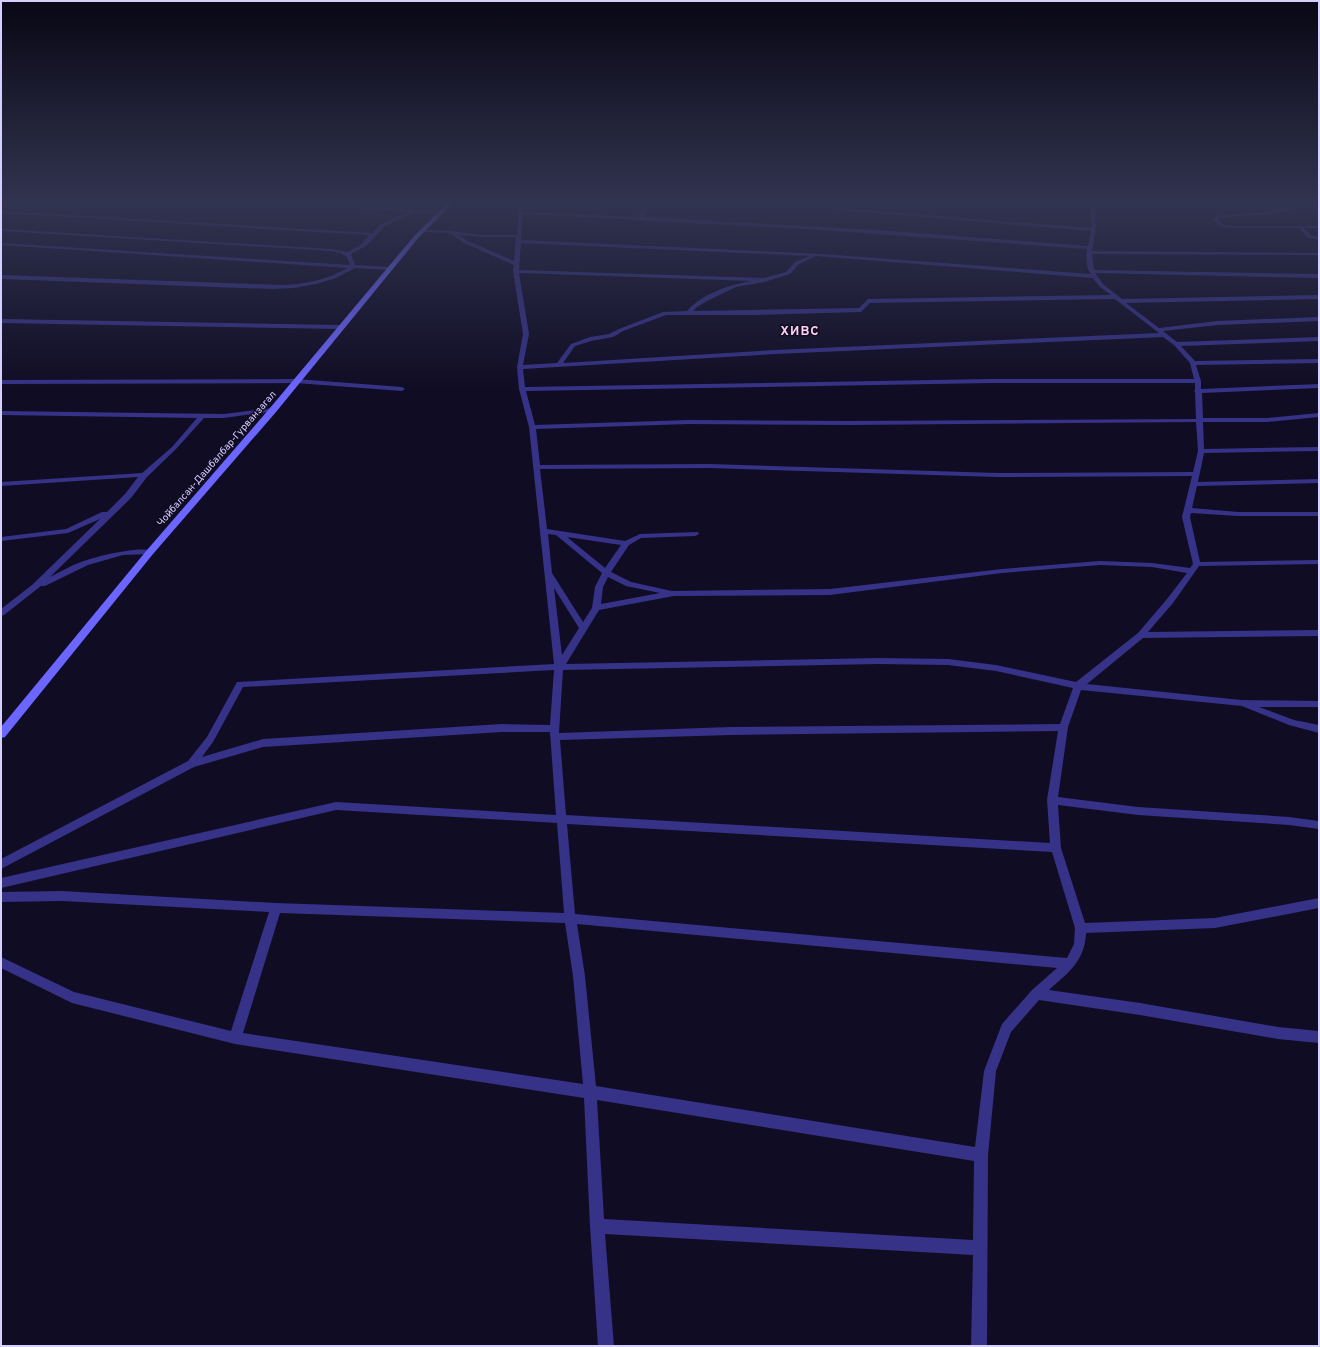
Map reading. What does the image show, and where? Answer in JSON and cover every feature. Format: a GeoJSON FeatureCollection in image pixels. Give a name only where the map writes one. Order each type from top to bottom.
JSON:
{"type":"FeatureCollection","features":[{"type":"Feature","properties":{"kind":"street"},"geometry":{"type":"LineString","coordinates":[[305,264],[390,269]]}},
{"type":"Feature","properties":{"kind":"street","name":"Чойбалсан-Дашбалбар-Гурванзагал"},"geometry":{"type":"LineString","coordinates":[[1,734],[150,552],[273,410],[394,264]]}},
{"type":"Feature","properties":{"kind":"street"},"geometry":{"type":"LineString","coordinates":[[517,264],[516,271],[526,334],[520,367],[522,389],[532,426],[559,667],[554,733],[570,918],[579,976],[590,1092],[597,1226],[606,1346]]}},
{"type":"Feature","properties":{"kind":"street"},"geometry":{"type":"LineString","coordinates":[[688,313],[700,303],[734,286],[788,273],[796,264]]}},
{"type":"Feature","properties":{"kind":"street"},"geometry":{"type":"LineString","coordinates":[[924,264],[995,270],[1092,274],[1319,276]]}},
{"type":"Feature","properties":{"kind":"street"},"geometry":{"type":"LineString","coordinates":[[979,1346],[981,1155],[990,1071],[1006,1028],[1036,994],[1070,964],[1080,944],[1081,928],[1056,848],[1052,800],[1063,727],[1078,686],[1141,635],[1170,601],[1195,568],[1186,517],[1195,484],[1200,451],[1201,421],[1198,382],[1193,363],[1176,344],[1119,299],[1092,274],[1091,264]]}},
{"type":"Feature","properties":{"kind":"street"},"geometry":{"type":"LineString","coordinates":[[1,277],[273,288],[300,287],[334,277],[353,267]]}},
{"type":"Feature","properties":{"kind":"street"},"geometry":{"type":"LineString","coordinates":[[516,271],[764,280]]}},
{"type":"Feature","properties":{"kind":"street"},"geometry":{"type":"LineString","coordinates":[[559,364],[573,345],[590,339],[611,336],[621,330],[665,313],[753,313],[861,310],[868,301],[1319,297]]}},
{"type":"Feature","properties":{"kind":"street"},"geometry":{"type":"LineString","coordinates":[[1158,330],[1217,323],[1319,319]]}},
{"type":"Feature","properties":{"kind":"street"},"geometry":{"type":"LineString","coordinates":[[1,321],[342,327]]}},
{"type":"Feature","properties":{"kind":"street"},"geometry":{"type":"LineString","coordinates":[[520,367],[782,352],[1164,335]]}},
{"type":"Feature","properties":{"kind":"street"},"geometry":{"type":"LineString","coordinates":[[1176,344],[1319,339]]}},
{"type":"Feature","properties":{"kind":"street"},"geometry":{"type":"LineString","coordinates":[[1193,363],[1319,361]]}},
{"type":"Feature","properties":{"kind":"street"},"geometry":{"type":"LineString","coordinates":[[522,389],[990,381],[1198,382]]}},
{"type":"Feature","properties":{"kind":"street"},"geometry":{"type":"LineString","coordinates":[[1,382],[296,382],[402,389]]}},
{"type":"Feature","properties":{"kind":"street"},"geometry":{"type":"LineString","coordinates":[[1198,391],[1319,386]]}},
{"type":"Feature","properties":{"kind":"street"},"geometry":{"type":"LineString","coordinates":[[1,413],[224,416],[273,410]]}},
{"type":"Feature","properties":{"kind":"street"},"geometry":{"type":"LineString","coordinates":[[532,426],[689,422],[851,423],[1201,421],[1268,420],[1319,415]]}},
{"type":"Feature","properties":{"kind":"street"},"geometry":{"type":"LineString","coordinates":[[1,613],[35,588],[115,508],[144,475],[174,448],[202,416]]}},
{"type":"Feature","properties":{"kind":"street"},"geometry":{"type":"LineString","coordinates":[[1200,451],[1319,449]]}},
{"type":"Feature","properties":{"kind":"street"},"geometry":{"type":"LineString","coordinates":[[536,467],[710,466],[998,475],[1196,474]]}},
{"type":"Feature","properties":{"kind":"street"},"geometry":{"type":"LineString","coordinates":[[1,484],[144,475]]}},
{"type":"Feature","properties":{"kind":"street"},"geometry":{"type":"LineString","coordinates":[[1195,484],[1319,481]]}},
{"type":"Feature","properties":{"kind":"street"},"geometry":{"type":"LineString","coordinates":[[1,539],[68,531],[115,508]]}},
{"type":"Feature","properties":{"kind":"street"},"geometry":{"type":"LineString","coordinates":[[1187,510],[1238,514],[1319,514]]}},
{"type":"Feature","properties":{"kind":"street"},"geometry":{"type":"LineString","coordinates":[[543,531],[626,543]]}},
{"type":"Feature","properties":{"kind":"street"},"geometry":{"type":"LineString","coordinates":[[558,533],[607,573],[632,586],[674,593],[830,592],[1002,571],[1100,563],[1195,568],[1319,562]]}},
{"type":"Feature","properties":{"kind":"street"},"geometry":{"type":"LineString","coordinates":[[559,667],[596,608],[599,587],[626,543],[640,536],[695,534]]}},
{"type":"Feature","properties":{"kind":"street"},"geometry":{"type":"LineString","coordinates":[[35,588],[85,563],[123,553],[150,552]]}},
{"type":"Feature","properties":{"kind":"street"},"geometry":{"type":"LineString","coordinates":[[548,572],[583,628]]}},
{"type":"Feature","properties":{"kind":"street"},"geometry":{"type":"LineString","coordinates":[[596,608],[674,593]]}},
{"type":"Feature","properties":{"kind":"street"},"geometry":{"type":"LineString","coordinates":[[1141,635],[1319,633]]}},
{"type":"Feature","properties":{"kind":"street"},"geometry":{"type":"LineString","coordinates":[[191,764],[210,739],[240,684],[559,667],[879,661],[948,662],[996,668],[1078,686],[1241,703],[1319,704]]}},
{"type":"Feature","properties":{"kind":"street"},"geometry":{"type":"LineString","coordinates":[[1241,703],[1292,723],[1319,729]]}},
{"type":"Feature","properties":{"kind":"street"},"geometry":{"type":"LineString","coordinates":[[1,864],[191,764],[263,743],[502,728],[554,733],[1063,727]]}},
{"type":"Feature","properties":{"kind":"street"},"geometry":{"type":"LineString","coordinates":[[1052,800],[1138,811],[1289,821],[1319,825]]}},
{"type":"Feature","properties":{"kind":"street"},"geometry":{"type":"LineString","coordinates":[[1,883],[336,806],[1056,848]]}},
{"type":"Feature","properties":{"kind":"street"},"geometry":{"type":"LineString","coordinates":[[1,897],[62,896],[276,908],[570,918],[1070,964]]}},
{"type":"Feature","properties":{"kind":"street"},"geometry":{"type":"LineString","coordinates":[[1081,928],[1216,922],[1319,903]]}},
{"type":"Feature","properties":{"kind":"street"},"geometry":{"type":"LineString","coordinates":[[235,1038],[276,908]]}},
{"type":"Feature","properties":{"kind":"street"},"geometry":{"type":"LineString","coordinates":[[1,962],[72,997],[235,1038],[590,1092],[981,1155]]}},
{"type":"Feature","properties":{"kind":"street"},"geometry":{"type":"LineString","coordinates":[[1036,994],[1140,1009],[1278,1033],[1319,1037]]}},
{"type":"Feature","properties":{"kind":"street"},"geometry":{"type":"LineString","coordinates":[[597,1226],[980,1248]]}},
{"type":"Feature","properties":{"kind":"district","name":"ХИВС"},"geometry":{"type":"Point","coordinates":[800,332]}}]}
